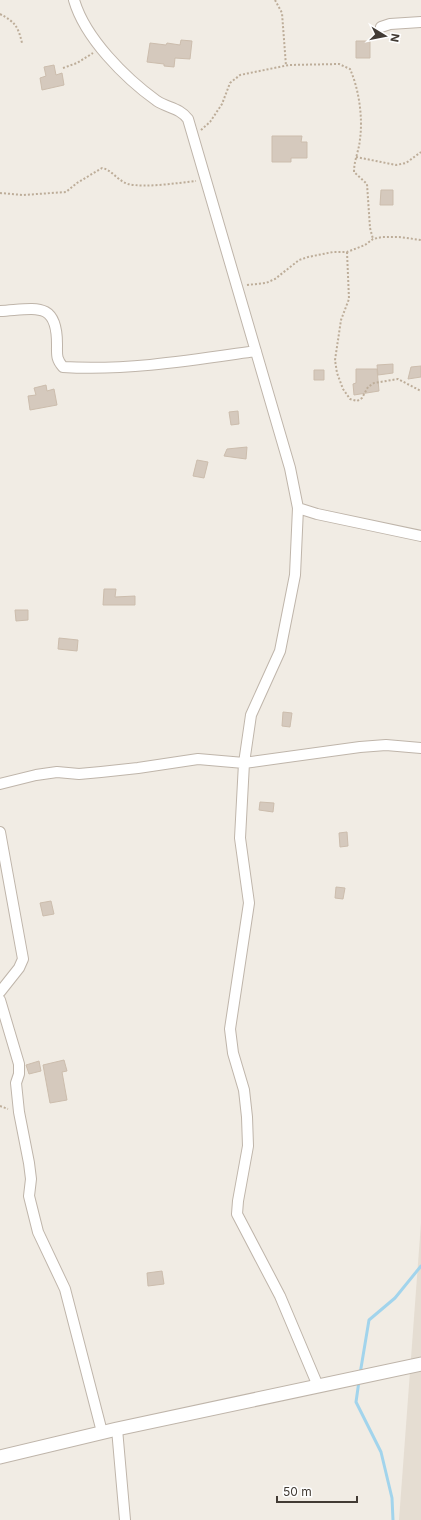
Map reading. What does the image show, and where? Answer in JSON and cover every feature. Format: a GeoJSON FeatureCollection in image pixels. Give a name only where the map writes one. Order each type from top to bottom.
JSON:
{"type":"FeatureCollection","features":[{"type":"Feature","properties":{"kind":"street"},"geometry":{"type":"LineString","coordinates":[[74,0],[78,14],[101,48],[127,77],[158,101],[168,107],[178,110],[188,119],[290,468],[298,508],[294,575],[280,651],[251,715],[244,763],[240,838],[249,903],[230,1029],[233,1053],[244,1090],[247,1116],[248,1146],[237,1214],[280,1296],[318,1386]]}},
{"type":"Feature","properties":{"kind":"street"},"geometry":{"type":"LineString","coordinates":[[381,27],[390,24],[421,22]]}},
{"type":"Feature","properties":{"kind":"street"},"geometry":{"type":"LineString","coordinates":[[0,311],[32,309],[48,311],[54,319],[57,332],[57,360],[63,367],[96,368],[170,364],[256,351]]}},
{"type":"Feature","properties":{"kind":"street"},"geometry":{"type":"LineString","coordinates":[[298,508],[317,514],[421,536]]}},
{"type":"Feature","properties":{"kind":"street"},"geometry":{"type":"LineString","coordinates":[[0,784],[36,775],[57,772],[79,774],[94,773],[198,759],[244,763],[360,747],[386,745],[421,748]]}},
{"type":"Feature","properties":{"kind":"street"},"geometry":{"type":"LineString","coordinates":[[0,832],[23,959],[19,968],[0,992]]}},
{"type":"Feature","properties":{"kind":"street"},"geometry":{"type":"LineString","coordinates":[[0,1000],[19,1064],[19,1074],[16,1083],[19,1112],[31,1178],[29,1196],[38,1232],[65,1289],[102,1432]]}},
{"type":"Feature","properties":{"kind":"street"},"geometry":{"type":"LineString","coordinates":[[0,1457],[102,1432],[421,1364]]}},
{"type":"Feature","properties":{"kind":"street"},"geometry":{"type":"LineString","coordinates":[[117,1429],[125,1520]]}},
{"type":"Feature","properties":{"kind":"path"},"geometry":{"type":"LineString","coordinates":[[275,0],[282,13],[286,66]]}},
{"type":"Feature","properties":{"kind":"path"},"geometry":{"type":"LineString","coordinates":[[0,14],[12,20],[20,32],[22,43]]}},
{"type":"Feature","properties":{"kind":"path"},"geometry":{"type":"LineString","coordinates":[[63,68],[77,63],[101,48]]}},
{"type":"Feature","properties":{"kind":"path"},"geometry":{"type":"LineString","coordinates":[[193,137],[210,122],[222,104],[230,83],[240,75],[286,66],[339,64],[350,69],[357,84],[360,112],[360,139],[354,164],[354,172],[367,184],[373,239]]}},
{"type":"Feature","properties":{"kind":"path"},"geometry":{"type":"LineString","coordinates":[[356,157],[396,165],[406,163],[421,152]]}},
{"type":"Feature","properties":{"kind":"path"},"geometry":{"type":"LineString","coordinates":[[0,193],[23,195],[66,192],[77,183],[102,168],[106,169],[119,180],[135,185],[205,180]]}},
{"type":"Feature","properties":{"kind":"path"},"geometry":{"type":"LineString","coordinates":[[236,287],[266,283],[275,279],[299,260],[333,252],[347,252],[365,245],[373,239],[382,237],[399,237],[421,240]]}},
{"type":"Feature","properties":{"kind":"path"},"geometry":{"type":"LineString","coordinates":[[347,252],[349,299],[341,320],[335,360],[337,373],[343,389],[350,399],[357,401],[362,398],[368,387],[374,383],[398,379],[421,390]]}},
{"type":"Feature","properties":{"kind":"shaded area"},"geometry":{"type":"Polygon","coordinates":[[[421,1223],[421,1520],[399,1520],[421,1223]]]}},
{"type":"Feature","properties":{"kind":"building"},"geometry":{"type":"Polygon","coordinates":[[[181,40],[192,41],[190,59],[175,58],[174,67],[147,62],[150,43],[180,45],[181,40]]]}},
{"type":"Feature","properties":{"kind":"building"},"geometry":{"type":"Polygon","coordinates":[[[356,41],[370,41],[370,58],[356,58],[356,41]]]}},
{"type":"Feature","properties":{"kind":"building"},"geometry":{"type":"Polygon","coordinates":[[[54,65],[56,75],[62,73],[64,85],[42,90],[40,78],[46,76],[44,67],[54,65]]]}},
{"type":"Feature","properties":{"kind":"building"},"geometry":{"type":"Polygon","coordinates":[[[272,136],[302,136],[301,142],[307,142],[307,158],[291,158],[291,162],[272,162],[272,136]]]}},
{"type":"Feature","properties":{"kind":"building"},"geometry":{"type":"Polygon","coordinates":[[[381,190],[393,190],[393,205],[380,205],[381,190]]]}},
{"type":"Feature","properties":{"kind":"building"},"geometry":{"type":"Polygon","coordinates":[[[393,364],[393,373],[378,375],[377,365],[393,364]]]}},
{"type":"Feature","properties":{"kind":"building"},"geometry":{"type":"Polygon","coordinates":[[[421,366],[421,377],[408,379],[411,367],[421,366]]]}},
{"type":"Feature","properties":{"kind":"building"},"geometry":{"type":"Polygon","coordinates":[[[356,369],[377,369],[379,391],[354,395],[353,384],[356,383],[356,369]]]}},
{"type":"Feature","properties":{"kind":"building"},"geometry":{"type":"Polygon","coordinates":[[[314,370],[324,370],[324,380],[314,380],[314,370]]]}},
{"type":"Feature","properties":{"kind":"building"},"geometry":{"type":"Polygon","coordinates":[[[46,385],[47,391],[54,389],[57,405],[30,410],[28,396],[36,395],[34,388],[46,385]]]}},
{"type":"Feature","properties":{"kind":"building"},"geometry":{"type":"Polygon","coordinates":[[[238,411],[239,424],[231,425],[229,412],[238,411]]]}},
{"type":"Feature","properties":{"kind":"building"},"geometry":{"type":"Polygon","coordinates":[[[247,447],[246,459],[224,456],[227,449],[247,447]]]}},
{"type":"Feature","properties":{"kind":"building"},"geometry":{"type":"Polygon","coordinates":[[[197,460],[208,462],[204,478],[193,476],[197,460]]]}},
{"type":"Feature","properties":{"kind":"building"},"geometry":{"type":"Polygon","coordinates":[[[104,589],[116,589],[115,597],[135,596],[135,605],[103,605],[104,589]]]}},
{"type":"Feature","properties":{"kind":"building"},"geometry":{"type":"Polygon","coordinates":[[[15,610],[28,610],[28,620],[16,621],[15,610]]]}},
{"type":"Feature","properties":{"kind":"building"},"geometry":{"type":"Polygon","coordinates":[[[59,638],[78,640],[77,651],[58,649],[59,638]]]}},
{"type":"Feature","properties":{"kind":"building"},"geometry":{"type":"Polygon","coordinates":[[[283,712],[292,713],[290,727],[282,726],[283,712]]]}},
{"type":"Feature","properties":{"kind":"building"},"geometry":{"type":"Polygon","coordinates":[[[260,802],[274,803],[273,812],[259,810],[260,802]]]}},
{"type":"Feature","properties":{"kind":"building"},"geometry":{"type":"Polygon","coordinates":[[[347,832],[348,846],[340,847],[339,833],[347,832]]]}},
{"type":"Feature","properties":{"kind":"building"},"geometry":{"type":"Polygon","coordinates":[[[336,887],[345,888],[343,899],[335,898],[336,887]]]}},
{"type":"Feature","properties":{"kind":"building"},"geometry":{"type":"Polygon","coordinates":[[[51,901],[54,914],[43,916],[40,903],[51,901]]]}},
{"type":"Feature","properties":{"kind":"building"},"geometry":{"type":"Polygon","coordinates":[[[64,1060],[67,1071],[62,1072],[67,1100],[50,1103],[43,1065],[64,1060]]]}},
{"type":"Feature","properties":{"kind":"building"},"geometry":{"type":"Polygon","coordinates":[[[39,1061],[41,1071],[29,1074],[26,1065],[39,1061]]]}},
{"type":"Feature","properties":{"kind":"building"},"geometry":{"type":"Polygon","coordinates":[[[162,1271],[164,1284],[148,1286],[147,1273],[162,1271]]]}},
{"type":"Feature","properties":{"kind":"waterway"},"geometry":{"type":"LineString","coordinates":[[360,1374],[369,1320],[395,1298],[421,1266]]}},
{"type":"Feature","properties":{"kind":"waterway"},"geometry":{"type":"LineString","coordinates":[[359,1381],[356,1402],[381,1452],[392,1498],[393,1520]]}}]}
